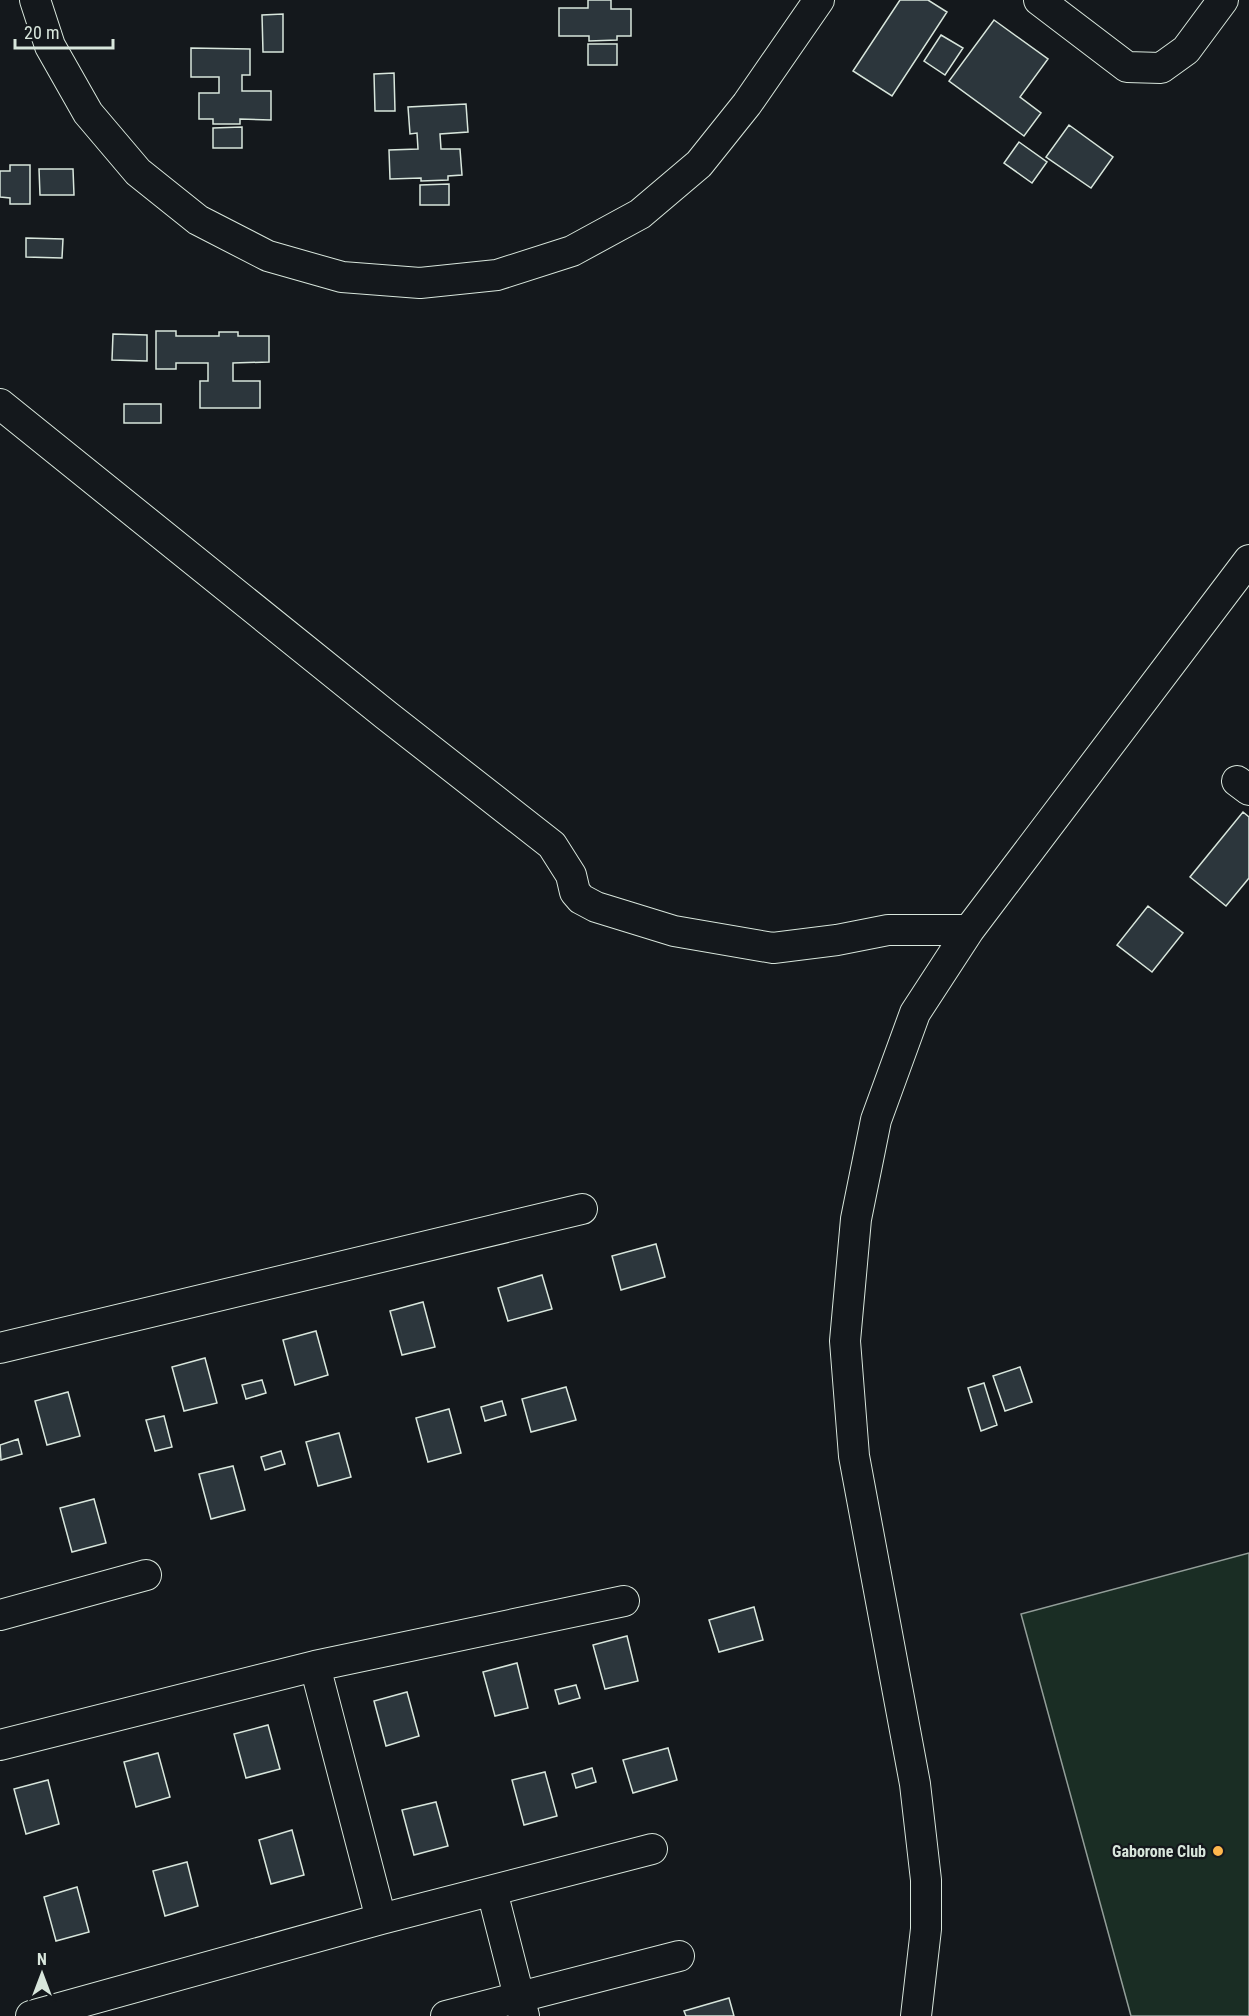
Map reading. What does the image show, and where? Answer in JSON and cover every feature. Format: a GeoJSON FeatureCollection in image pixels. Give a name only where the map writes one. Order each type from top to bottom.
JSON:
{"type":"FeatureCollection","features":[{"type":"Feature","properties":{"kind":"street"},"geometry":{"type":"LineString","coordinates":[[35,0],[50,46],[88,113],[138,172],[198,220],[268,256],[342,278],[420,283],[497,275],[572,251],[640,214],[699,164],[747,104],[819,0]]}},
{"type":"Feature","properties":{"kind":"street"},"geometry":{"type":"LineString","coordinates":[[1039,0],[1127,67],[1161,68],[1186,50],[1223,0]]}},
{"type":"Feature","properties":{"kind":"street"},"geometry":{"type":"LineString","coordinates":[[0,404],[386,715],[552,845],[571,875],[574,892],[580,899],[596,907],[674,931],[772,948],[837,940],[888,930],[969,930]]}},
{"type":"Feature","properties":{"kind":"street"},"geometry":{"type":"LineString","coordinates":[[916,2016],[926,1929],[926,1880],[915,1784],[854,1456],[844,1341],[856,1219],[876,1120],[915,1013],[969,930],[1249,560]]}},
{"type":"Feature","properties":{"kind":"street"},"geometry":{"type":"LineString","coordinates":[[0,1348],[582,1209]]}},
{"type":"Feature","properties":{"kind":"street"},"geometry":{"type":"LineString","coordinates":[[0,1616],[146,1575]]}},
{"type":"Feature","properties":{"kind":"street"},"geometry":{"type":"LineString","coordinates":[[0,1745],[315,1666],[624,1601]]}},
{"type":"Feature","properties":{"kind":"street"},"geometry":{"type":"LineString","coordinates":[[315,1666],[381,1919]]}},
{"type":"Feature","properties":{"kind":"street"},"geometry":{"type":"LineString","coordinates":[[31,2016],[381,1919],[652,1849]]}},
{"type":"Feature","properties":{"kind":"street"},"geometry":{"type":"LineString","coordinates":[[492,1891],[522,2007]]}},
{"type":"Feature","properties":{"kind":"street"},"geometry":{"type":"LineString","coordinates":[[446,2016],[522,2007],[679,1956]]}},
{"type":"Feature","properties":{"kind":"green space"},"geometry":{"type":"Polygon","coordinates":[[[1249,1553],[1249,2016],[1131,2016],[1021,1614],[1249,1553]]]}},
{"type":"Feature","properties":{"kind":"building"},"geometry":{"type":"Polygon","coordinates":[[[588,0],[611,0],[611,9],[631,9],[631,36],[617,36],[617,40],[589,41],[589,36],[559,36],[559,8],[588,8],[588,0]]]}},
{"type":"Feature","properties":{"kind":"building"},"geometry":{"type":"Polygon","coordinates":[[[900,0],[928,0],[947,12],[892,96],[853,71],[900,0]]]}},
{"type":"Feature","properties":{"kind":"building"},"geometry":{"type":"Polygon","coordinates":[[[283,14],[283,52],[263,52],[262,15],[283,14]]]}},
{"type":"Feature","properties":{"kind":"building"},"geometry":{"type":"Polygon","coordinates":[[[994,20],[1048,59],[1020,97],[1041,113],[1024,136],[949,81],[994,20]]]}},
{"type":"Feature","properties":{"kind":"building"},"geometry":{"type":"Polygon","coordinates":[[[941,35],[963,48],[945,75],[924,61],[941,35]]]}},
{"type":"Feature","properties":{"kind":"building"},"geometry":{"type":"Polygon","coordinates":[[[588,44],[617,44],[617,65],[588,65],[588,44]]]}},
{"type":"Feature","properties":{"kind":"building"},"geometry":{"type":"Polygon","coordinates":[[[191,48],[250,49],[250,75],[242,75],[242,91],[271,91],[271,120],[240,119],[240,124],[213,124],[213,119],[199,119],[199,93],[219,93],[219,77],[191,77],[191,48]]]}},
{"type":"Feature","properties":{"kind":"building"},"geometry":{"type":"Polygon","coordinates":[[[394,73],[395,111],[375,111],[374,74],[394,73]]]}},
{"type":"Feature","properties":{"kind":"building"},"geometry":{"type":"Polygon","coordinates":[[[466,104],[468,132],[440,134],[441,149],[460,149],[462,175],[448,176],[448,180],[390,179],[389,150],[418,149],[417,133],[410,134],[408,107],[466,104]]]}},
{"type":"Feature","properties":{"kind":"building"},"geometry":{"type":"Polygon","coordinates":[[[1069,125],[1113,157],[1091,188],[1046,157],[1069,125]]]}},
{"type":"Feature","properties":{"kind":"building"},"geometry":{"type":"Polygon","coordinates":[[[242,127],[242,148],[213,148],[213,128],[242,127]]]}},
{"type":"Feature","properties":{"kind":"building"},"geometry":{"type":"Polygon","coordinates":[[[1019,142],[1047,162],[1032,183],[1004,163],[1019,142]]]}},
{"type":"Feature","properties":{"kind":"building"},"geometry":{"type":"Polygon","coordinates":[[[10,165],[30,165],[30,204],[10,204],[10,198],[0,197],[0,171],[10,171],[10,165]]]}},
{"type":"Feature","properties":{"kind":"building"},"geometry":{"type":"Polygon","coordinates":[[[39,169],[73,169],[74,195],[40,195],[39,169]]]}},
{"type":"Feature","properties":{"kind":"building"},"geometry":{"type":"Polygon","coordinates":[[[449,184],[449,205],[420,205],[420,185],[449,184]]]}},
{"type":"Feature","properties":{"kind":"building"},"geometry":{"type":"Polygon","coordinates":[[[26,238],[63,239],[62,258],[26,257],[26,238]]]}},
{"type":"Feature","properties":{"kind":"building"},"geometry":{"type":"Polygon","coordinates":[[[156,331],[176,331],[176,336],[219,336],[219,332],[238,332],[238,336],[269,336],[269,362],[233,363],[233,381],[260,381],[260,408],[200,408],[200,381],[208,381],[208,363],[176,363],[176,369],[156,369],[156,331]]]}},
{"type":"Feature","properties":{"kind":"building"},"geometry":{"type":"Polygon","coordinates":[[[113,334],[147,335],[147,361],[112,360],[113,334]]]}},
{"type":"Feature","properties":{"kind":"building"},"geometry":{"type":"Polygon","coordinates":[[[124,404],[161,404],[161,423],[124,423],[124,404]]]}},
{"type":"Feature","properties":{"kind":"building"},"geometry":{"type":"Polygon","coordinates":[[[1243,812],[1249,817],[1249,878],[1226,906],[1190,877],[1243,812]]]}},
{"type":"Feature","properties":{"kind":"building"},"geometry":{"type":"Polygon","coordinates":[[[1148,906],[1183,933],[1152,972],[1117,945],[1148,906]]]}},
{"type":"Feature","properties":{"kind":"building"},"geometry":{"type":"Polygon","coordinates":[[[656,1244],[665,1277],[621,1290],[612,1256],[656,1244]]]}},
{"type":"Feature","properties":{"kind":"building"},"geometry":{"type":"Polygon","coordinates":[[[542,1275],[552,1309],[508,1321],[498,1288],[542,1275]]]}},
{"type":"Feature","properties":{"kind":"building"},"geometry":{"type":"Polygon","coordinates":[[[423,1302],[435,1347],[402,1355],[390,1311],[423,1302]]]}},
{"type":"Feature","properties":{"kind":"building"},"geometry":{"type":"Polygon","coordinates":[[[316,1331],[328,1375],[295,1385],[283,1340],[316,1331]]]}},
{"type":"Feature","properties":{"kind":"building"},"geometry":{"type":"Polygon","coordinates":[[[205,1358],[217,1403],[184,1411],[172,1367],[205,1358]]]}},
{"type":"Feature","properties":{"kind":"building"},"geometry":{"type":"Polygon","coordinates":[[[1020,1367],[1032,1402],[1005,1411],[993,1376],[1020,1367]]]}},
{"type":"Feature","properties":{"kind":"building"},"geometry":{"type":"Polygon","coordinates":[[[262,1380],[266,1393],[246,1399],[242,1385],[262,1380]]]}},
{"type":"Feature","properties":{"kind":"building"},"geometry":{"type":"Polygon","coordinates":[[[984,1383],[997,1425],[981,1431],[968,1388],[984,1383]]]}},
{"type":"Feature","properties":{"kind":"building"},"geometry":{"type":"Polygon","coordinates":[[[566,1387],[576,1420],[531,1432],[522,1399],[566,1387]]]}},
{"type":"Feature","properties":{"kind":"building"},"geometry":{"type":"Polygon","coordinates":[[[68,1392],[80,1436],[47,1445],[35,1401],[68,1392]]]}},
{"type":"Feature","properties":{"kind":"building"},"geometry":{"type":"Polygon","coordinates":[[[502,1401],[506,1415],[485,1421],[481,1407],[502,1401]]]}},
{"type":"Feature","properties":{"kind":"building"},"geometry":{"type":"Polygon","coordinates":[[[449,1409],[461,1453],[428,1462],[416,1418],[449,1409]]]}},
{"type":"Feature","properties":{"kind":"building"},"geometry":{"type":"Polygon","coordinates":[[[164,1416],[172,1447],[155,1451],[146,1420],[164,1416]]]}},
{"type":"Feature","properties":{"kind":"building"},"geometry":{"type":"Polygon","coordinates":[[[339,1433],[351,1477],[318,1486],[306,1442],[339,1433]]]}},
{"type":"Feature","properties":{"kind":"building"},"geometry":{"type":"Polygon","coordinates":[[[18,1439],[22,1454],[1,1460],[0,1445],[18,1439]]]}},
{"type":"Feature","properties":{"kind":"building"},"geometry":{"type":"Polygon","coordinates":[[[281,1451],[285,1464],[265,1470],[261,1457],[281,1451]]]}},
{"type":"Feature","properties":{"kind":"building"},"geometry":{"type":"Polygon","coordinates":[[[233,1466],[245,1510],[211,1519],[199,1474],[233,1466]]]}},
{"type":"Feature","properties":{"kind":"building"},"geometry":{"type":"Polygon","coordinates":[[[94,1499],[106,1543],[72,1552],[60,1508],[94,1499]]]}},
{"type":"Feature","properties":{"kind":"building"},"geometry":{"type":"Polygon","coordinates":[[[754,1607],[763,1640],[719,1652],[709,1620],[754,1607]]]}},
{"type":"Feature","properties":{"kind":"building"},"geometry":{"type":"Polygon","coordinates":[[[627,1636],[638,1681],[605,1689],[593,1645],[627,1636]]]}},
{"type":"Feature","properties":{"kind":"building"},"geometry":{"type":"Polygon","coordinates":[[[517,1663],[528,1708],[495,1716],[483,1672],[517,1663]]]}},
{"type":"Feature","properties":{"kind":"building"},"geometry":{"type":"Polygon","coordinates":[[[576,1685],[580,1698],[559,1704],[555,1690],[576,1685]]]}},
{"type":"Feature","properties":{"kind":"building"},"geometry":{"type":"Polygon","coordinates":[[[407,1692],[419,1736],[386,1746],[374,1701],[407,1692]]]}},
{"type":"Feature","properties":{"kind":"building"},"geometry":{"type":"Polygon","coordinates":[[[268,1725],[280,1769],[246,1778],[234,1734],[268,1725]]]}},
{"type":"Feature","properties":{"kind":"building"},"geometry":{"type":"Polygon","coordinates":[[[668,1748],[677,1780],[633,1793],[623,1760],[668,1748]]]}},
{"type":"Feature","properties":{"kind":"building"},"geometry":{"type":"Polygon","coordinates":[[[158,1753],[170,1797],[136,1807],[124,1762],[158,1753]]]}},
{"type":"Feature","properties":{"kind":"building"},"geometry":{"type":"Polygon","coordinates":[[[592,1768],[596,1782],[576,1788],[572,1774],[592,1768]]]}},
{"type":"Feature","properties":{"kind":"building"},"geometry":{"type":"Polygon","coordinates":[[[545,1772],[557,1816],[524,1825],[512,1780],[545,1772]]]}},
{"type":"Feature","properties":{"kind":"building"},"geometry":{"type":"Polygon","coordinates":[[[48,1780],[59,1824],[26,1834],[14,1789],[48,1780]]]}},
{"type":"Feature","properties":{"kind":"building"},"geometry":{"type":"Polygon","coordinates":[[[436,1802],[448,1846],[414,1855],[402,1810],[436,1802]]]}},
{"type":"Feature","properties":{"kind":"building"},"geometry":{"type":"Polygon","coordinates":[[[292,1830],[304,1875],[271,1884],[259,1840],[292,1830]]]}},
{"type":"Feature","properties":{"kind":"building"},"geometry":{"type":"Polygon","coordinates":[[[187,1862],[198,1906],[165,1916],[153,1871],[187,1862]]]}},
{"type":"Feature","properties":{"kind":"building"},"geometry":{"type":"Polygon","coordinates":[[[77,1887],[89,1932],[56,1941],[44,1897],[77,1887]]]}},
{"type":"Feature","properties":{"kind":"building"},"geometry":{"type":"Polygon","coordinates":[[[729,1998],[734,2016],[686,2016],[684,2011],[729,1998]]]}},
{"type":"Feature","properties":{"kind":"place","name":"Gaborone Club"},"geometry":{"type":"Point","coordinates":[1218,1851]}}]}
